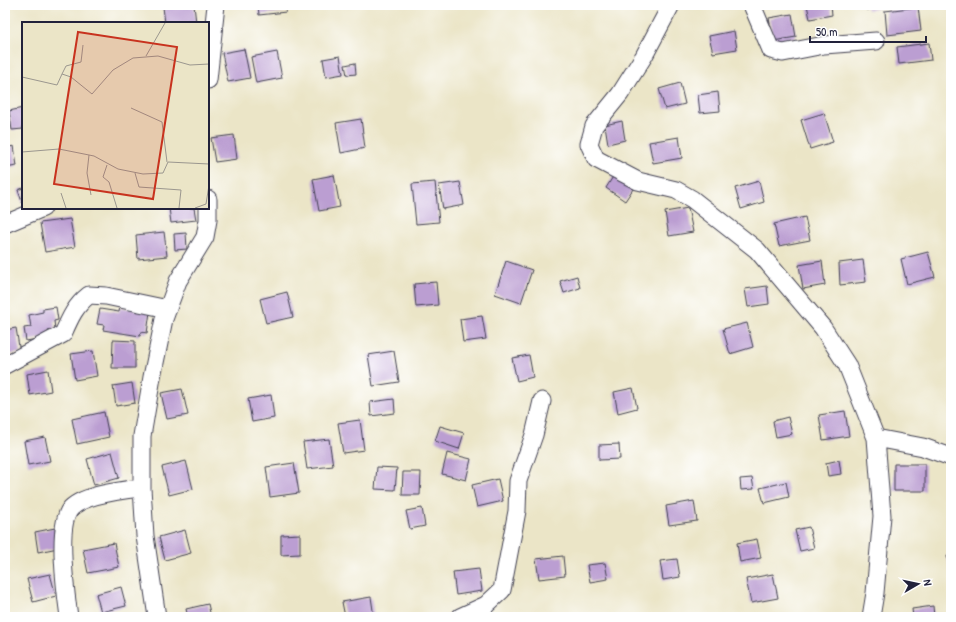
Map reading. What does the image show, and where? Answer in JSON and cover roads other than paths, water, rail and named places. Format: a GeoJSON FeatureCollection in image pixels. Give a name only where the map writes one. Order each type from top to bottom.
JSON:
{"type":"FeatureCollection","features":[{"type":"Feature","properties":{"kind":"street"},"geometry":{"type":"LineString","coordinates":[[209,71],[216,5]]}},
{"type":"Feature","properties":{"kind":"street"},"geometry":{"type":"LineString","coordinates":[[671,5],[644,56],[620,94],[594,126],[589,144],[596,159],[638,181],[676,190],[692,199],[757,250],[823,328],[847,365],[876,438],[882,516],[875,593],[871,617]]}},
{"type":"Feature","properties":{"kind":"street"},"geometry":{"type":"LineString","coordinates":[[752,5],[771,50],[783,53],[824,45],[876,41]]}},
{"type":"Feature","properties":{"kind":"street"},"geometry":{"type":"LineString","coordinates":[[5,224],[42,209]]}},
{"type":"Feature","properties":{"kind":"street"},"geometry":{"type":"LineString","coordinates":[[157,617],[146,543],[142,488],[142,436],[152,377],[168,309],[178,281],[205,237],[208,209]]}},
{"type":"Feature","properties":{"kind":"street"},"geometry":{"type":"LineString","coordinates":[[5,365],[63,334],[70,316],[78,304],[89,295],[106,296],[168,309]]}},
{"type":"Feature","properties":{"kind":"street"},"geometry":{"type":"LineString","coordinates":[[460,617],[486,605],[502,590],[516,511],[518,481],[534,435],[542,401]]}},
{"type":"Feature","properties":{"kind":"street"},"geometry":{"type":"LineString","coordinates":[[876,438],[923,447],[951,457]]}},
{"type":"Feature","properties":{"kind":"street"},"geometry":{"type":"LineString","coordinates":[[69,617],[64,571],[64,524],[71,508],[90,498],[110,492],[142,488]]}}]}
